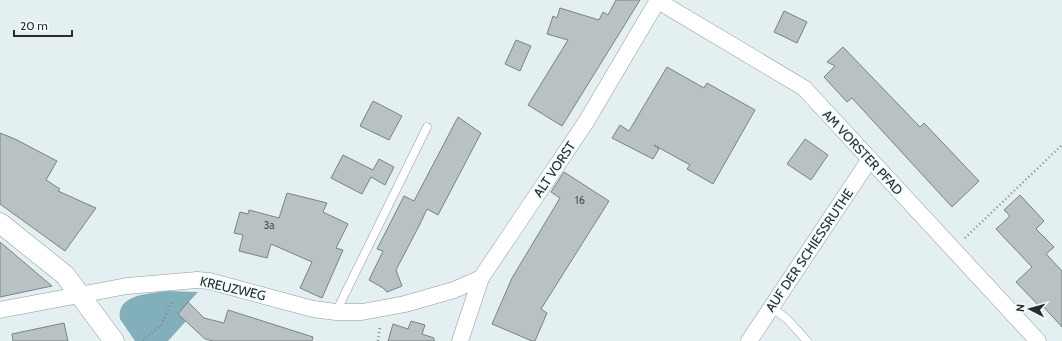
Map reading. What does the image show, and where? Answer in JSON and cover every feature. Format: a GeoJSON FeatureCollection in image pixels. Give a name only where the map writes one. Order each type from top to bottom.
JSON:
{"type":"FeatureCollection","features":[{"type":"Feature","properties":{"kind":"street","name":"AM VORSTER PFAD"},"geometry":{"type":"LineString","coordinates":[[658,0],[804,88],[1038,341]]}},
{"type":"Feature","properties":{"kind":"street","name":"ALT VORST"},"geometry":{"type":"LineString","coordinates":[[460,341],[481,278],[586,122],[658,0]]}},
{"type":"Feature","properties":{"kind":"street","name":"AUF DER SCHIESSRUTHE"},"geometry":{"type":"LineString","coordinates":[[749,341],[870,159]]}},
{"type":"Feature","properties":{"kind":"street"},"geometry":{"type":"LineString","coordinates":[[0,222],[65,275],[114,341]]}},
{"type":"Feature","properties":{"kind":"street","name":"KREUZWEG"},"geometry":{"type":"LineString","coordinates":[[0,310],[127,286],[174,281],[209,280],[313,309],[336,312],[362,312],[405,304],[454,290],[481,278]]}},
{"type":"Feature","properties":{"kind":"lane"},"geometry":{"type":"LineString","coordinates":[[336,312],[427,127]]}},
{"type":"Feature","properties":{"kind":"lane"},"geometry":{"type":"LineString","coordinates":[[771,307],[787,319],[807,341]]}},
{"type":"Feature","properties":{"kind":"path"},"geometry":{"type":"LineString","coordinates":[[953,249],[1062,145]]}},
{"type":"Feature","properties":{"kind":"path"},"geometry":{"type":"LineString","coordinates":[[144,341],[161,325],[174,297],[174,281]]}},
{"type":"Feature","properties":{"kind":"shaded area"},"geometry":{"type":"Polygon","coordinates":[[[167,291],[198,292],[178,314],[186,321],[168,341],[135,341],[120,319],[120,311],[123,304],[135,297],[167,291]]]}},
{"type":"Feature","properties":{"kind":"building"},"geometry":{"type":"Polygon","coordinates":[[[616,0],[640,0],[562,126],[528,105],[568,40],[547,34],[553,16],[557,18],[560,8],[599,20],[603,12],[608,15],[616,0]]]}},
{"type":"Feature","properties":{"kind":"building"},"geometry":{"type":"Polygon","coordinates":[[[784,11],[807,22],[797,43],[774,32],[784,11]]]}},
{"type":"Feature","properties":{"kind":"building"},"geometry":{"type":"Polygon","coordinates":[[[516,40],[531,46],[520,71],[505,64],[516,40]]]}},
{"type":"Feature","properties":{"kind":"building"},"geometry":{"type":"Polygon","coordinates":[[[843,47],[920,127],[924,123],[979,181],[952,207],[852,98],[847,102],[824,77],[835,66],[827,62],[843,47]]]}},
{"type":"Feature","properties":{"kind":"building"},"geometry":{"type":"Polygon","coordinates":[[[667,67],[704,88],[707,83],[755,110],[713,184],[687,169],[690,165],[654,145],[659,149],[653,159],[612,138],[620,125],[629,131],[667,67]]]}},
{"type":"Feature","properties":{"kind":"building"},"geometry":{"type":"Polygon","coordinates":[[[373,101],[402,116],[389,140],[360,126],[373,101]]]}},
{"type":"Feature","properties":{"kind":"building"},"geometry":{"type":"Polygon","coordinates":[[[458,117],[481,133],[438,215],[427,209],[396,270],[402,286],[387,292],[369,280],[383,251],[377,249],[404,196],[414,201],[458,117]]]}},
{"type":"Feature","properties":{"kind":"building"},"geometry":{"type":"Polygon","coordinates":[[[0,133],[15,139],[57,161],[46,180],[60,189],[58,191],[96,208],[65,251],[0,204],[0,133]]]}},
{"type":"Feature","properties":{"kind":"building"},"geometry":{"type":"Polygon","coordinates":[[[805,139],[828,155],[811,180],[787,164],[805,139]]]}},
{"type":"Feature","properties":{"kind":"building"},"geometry":{"type":"Polygon","coordinates":[[[343,155],[373,170],[379,159],[394,167],[385,185],[371,177],[362,194],[331,178],[343,155]]]}},
{"type":"Feature","properties":{"kind":"building"},"geometry":{"type":"Polygon","coordinates":[[[564,172],[609,201],[541,309],[547,313],[535,341],[532,341],[492,324],[512,278],[560,198],[551,192],[564,172]]]}},
{"type":"Feature","properties":{"kind":"building"},"geometry":{"type":"Polygon","coordinates":[[[287,193],[327,203],[323,212],[348,224],[336,248],[343,250],[322,298],[300,288],[312,262],[271,244],[267,258],[239,251],[243,235],[234,233],[240,212],[248,214],[249,210],[279,218],[287,193]]]}},
{"type":"Feature","properties":{"kind":"building"},"geometry":{"type":"Polygon","coordinates":[[[1020,195],[1044,221],[1036,229],[1054,247],[1046,254],[1062,271],[1062,327],[1042,305],[1040,307],[1016,282],[1032,267],[996,229],[1010,216],[1004,210],[1020,195]]]}},
{"type":"Feature","properties":{"kind":"building"},"geometry":{"type":"Polygon","coordinates":[[[0,242],[52,286],[0,297],[0,242]]]}},
{"type":"Feature","properties":{"kind":"building"},"geometry":{"type":"Polygon","coordinates":[[[188,302],[204,318],[224,323],[228,310],[313,337],[312,341],[213,341],[205,339],[178,314],[188,302]]]}},
{"type":"Feature","properties":{"kind":"building"},"geometry":{"type":"Polygon","coordinates":[[[411,321],[425,325],[422,334],[434,338],[434,341],[388,341],[393,324],[408,329],[411,321]]]}},
{"type":"Feature","properties":{"kind":"building"},"geometry":{"type":"Polygon","coordinates":[[[64,323],[68,341],[13,341],[12,334],[64,323]]]}}]}
